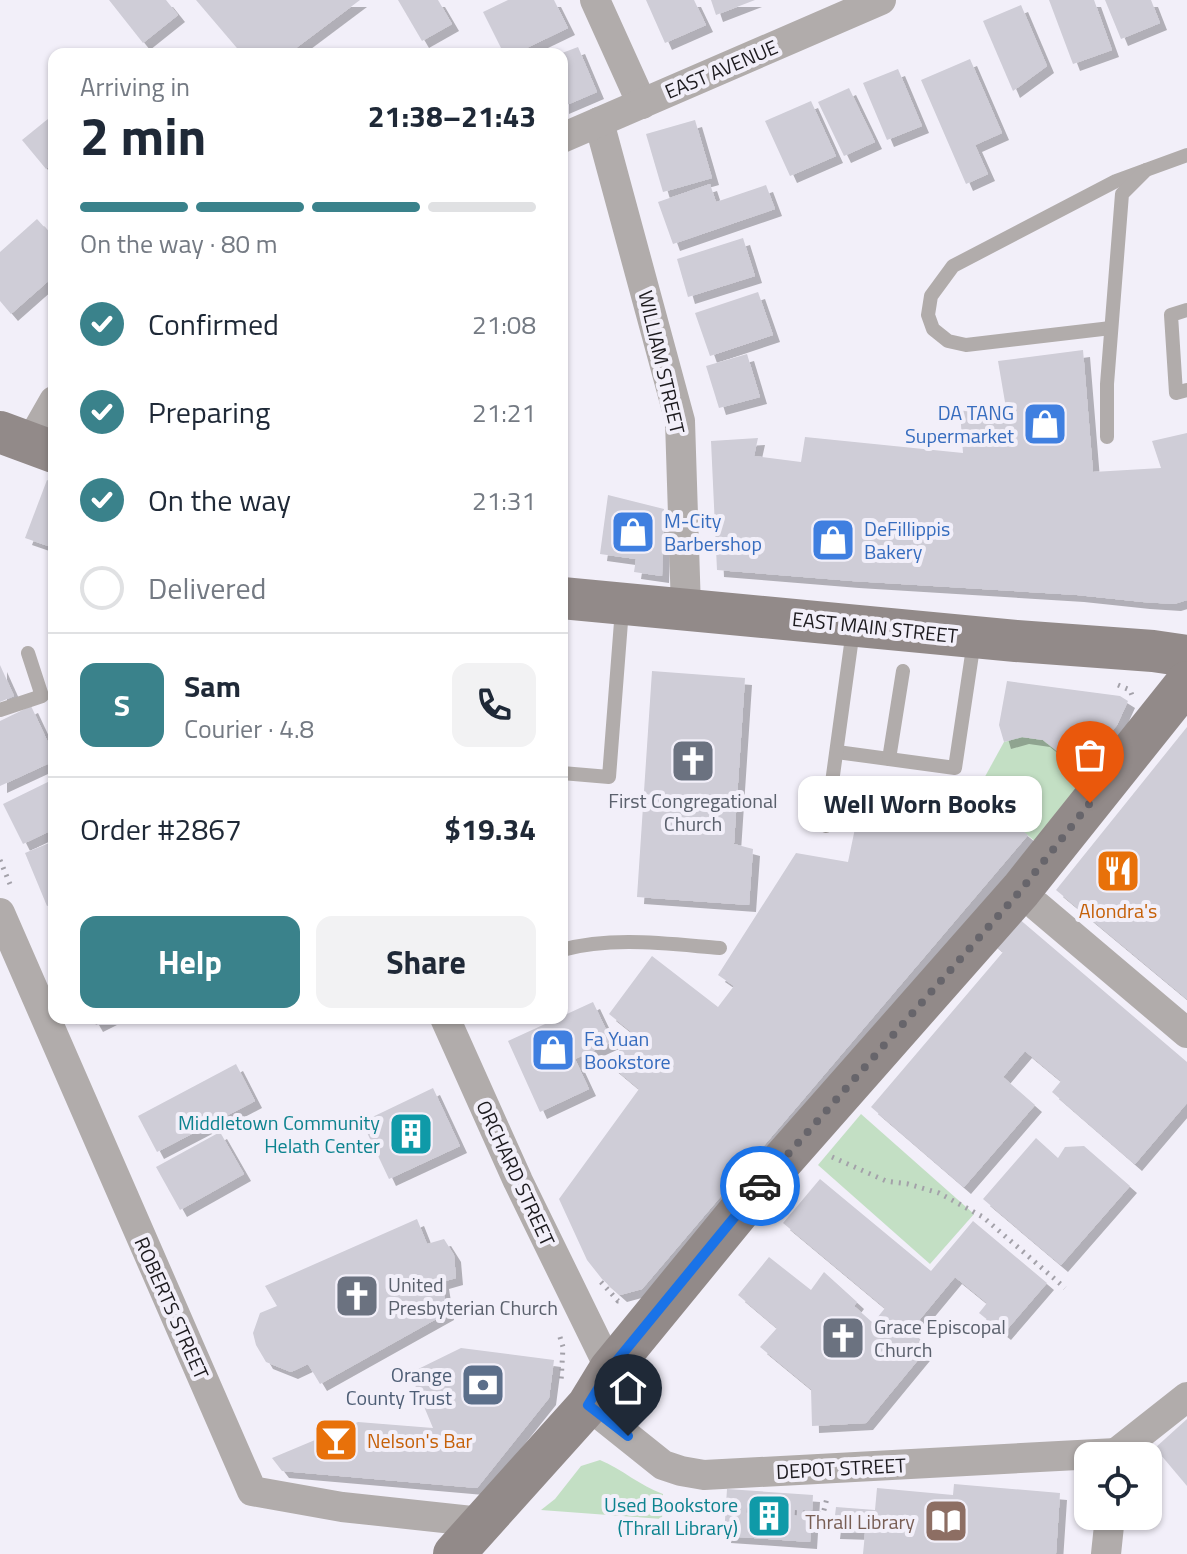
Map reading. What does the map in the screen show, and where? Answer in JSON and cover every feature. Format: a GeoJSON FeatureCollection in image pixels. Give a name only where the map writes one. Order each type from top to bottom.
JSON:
{"type":"FeatureCollection","features":[{"type":"Feature","properties":{"kind":"main road","name":"EAST MAIN STREET"},"geometry":{"type":"LineString","coordinates":[[568,599],[1187,656]]}},
{"type":"Feature","properties":{"kind":"main road"},"geometry":{"type":"LineString","coordinates":[[454,1554],[574,1395],[610,1369],[759,1187],[1021,890],[1187,682]]}},
{"type":"Feature","properties":{"kind":"street"},"geometry":{"type":"LineString","coordinates":[[595,0],[642,104]]}},
{"type":"Feature","properties":{"kind":"street","name":"EAST AVENUE"},"geometry":{"type":"LineString","coordinates":[[568,135],[881,0]]}},
{"type":"Feature","properties":{"kind":"street","name":"WILLIAM STREET"},"geometry":{"type":"LineString","coordinates":[[599,122],[680,421],[686,609]]}},
{"type":"Feature","properties":{"kind":"street"},"geometry":{"type":"LineString","coordinates":[[28,442],[48,410]]}},
{"type":"Feature","properties":{"kind":"street"},"geometry":{"type":"LineString","coordinates":[[1037,906],[1187,1033]]}},
{"type":"Feature","properties":{"kind":"street","name":"ROBERTS STREET"},"geometry":{"type":"LineString","coordinates":[[0,913],[48,1023]]}},
{"type":"Feature","properties":{"kind":"street","name":"ROBERTS STREET"},"geometry":{"type":"LineString","coordinates":[[48,1024],[252,1491],[342,1507],[481,1522]]}},
{"type":"Feature","properties":{"kind":"street","name":"ORCHARD STREET"},"geometry":{"type":"LineString","coordinates":[[448,1024],[518,1181],[610,1369]]}},
{"type":"Feature","properties":{"kind":"street","name":"DEPOT STREET"},"geometry":{"type":"LineString","coordinates":[[574,1395],[663,1465],[704,1475],[1074,1456]]}},
{"type":"Feature","properties":{"kind":"street"},"geometry":{"type":"LineString","coordinates":[[1131,1442],[1187,1397]]}},
{"type":"Feature","properties":{"kind":"street"},"geometry":{"type":"LineString","coordinates":[[1106,1554],[1109,1530]]}},
{"type":"Feature","properties":{"kind":"lane"},"geometry":{"type":"LineString","coordinates":[[1111,328],[966,345],[948,341],[933,329],[928,315],[931,296],[953,266],[1116,181],[1187,155]]}},
{"type":"Feature","properties":{"kind":"lane"},"geometry":{"type":"LineString","coordinates":[[1107,437],[1111,328],[1122,194],[1146,170]]}},
{"type":"Feature","properties":{"kind":"lane"},"geometry":{"type":"LineString","coordinates":[[1187,310],[1171,315],[1176,393],[1187,390]]}},
{"type":"Feature","properties":{"kind":"lane"},"geometry":{"type":"LineString","coordinates":[[568,774],[609,777],[622,605]]}},
{"type":"Feature","properties":{"kind":"lane"},"geometry":{"type":"LineString","coordinates":[[826,826],[854,625]]}},
{"type":"Feature","properties":{"kind":"lane"},"geometry":{"type":"LineString","coordinates":[[837,752],[955,768],[974,637]]}},
{"type":"Feature","properties":{"kind":"lane"},"geometry":{"type":"LineString","coordinates":[[0,710],[42,696],[28,653]]}},
{"type":"Feature","properties":{"kind":"lane"},"geometry":{"type":"LineString","coordinates":[[889,759],[903,671]]}},
{"type":"Feature","properties":{"kind":"lane"},"geometry":{"type":"LineString","coordinates":[[568,949],[634,943],[720,948]]}},
{"type":"Feature","properties":{"kind":"path"},"geometry":{"type":"LineString","coordinates":[[1105,683],[1130,690],[1132,706]]}},
{"type":"Feature","properties":{"kind":"path"},"geometry":{"type":"LineString","coordinates":[[827,1155],[886,1181],[939,1193],[983,1217],[1065,1288]]}},
{"type":"Feature","properties":{"kind":"path"},"geometry":{"type":"LineString","coordinates":[[618,1301],[635,1302]]}},
{"type":"Feature","properties":{"kind":"path"},"geometry":{"type":"LineString","coordinates":[[559,1333],[574,1395]]}},
{"type":"Feature","properties":{"kind":"green space"},"geometry":{"type":"Polygon","coordinates":[[[1022,737],[1043,740],[1092,778],[1036,842],[976,793],[1004,742],[1022,737]]]}},
{"type":"Feature","properties":{"kind":"green space"},"geometry":{"type":"Polygon","coordinates":[[[861,1114],[974,1214],[930,1264],[818,1165],[861,1114]]]}},
{"type":"Feature","properties":{"kind":"green space"},"geometry":{"type":"Polygon","coordinates":[[[600,1460],[663,1494],[662,1519],[541,1510],[555,1499],[581,1466],[600,1460]]]}},
{"type":"Feature","properties":{"kind":"building"},"geometry":{"type":"Polygon","coordinates":[[[109,0],[166,0],[178,15],[143,43],[109,0]]]}},
{"type":"Feature","properties":{"kind":"building"},"geometry":{"type":"Polygon","coordinates":[[[196,0],[360,0],[296,48],[237,48],[196,0]]]}},
{"type":"Feature","properties":{"kind":"building"},"geometry":{"type":"Polygon","coordinates":[[[398,0],[438,0],[452,24],[422,41],[398,0]]]}},
{"type":"Feature","properties":{"kind":"building"},"geometry":{"type":"Polygon","coordinates":[[[508,0],[554,0],[568,28],[526,48],[501,48],[483,12],[508,0]]]}},
{"type":"Feature","properties":{"kind":"building"},"geometry":{"type":"Polygon","coordinates":[[[646,0],[694,0],[706,25],[665,43],[646,0]]]}},
{"type":"Feature","properties":{"kind":"building"},"geometry":{"type":"Polygon","coordinates":[[[711,0],[755,0],[716,15],[711,0]]]}},
{"type":"Feature","properties":{"kind":"building"},"geometry":{"type":"Polygon","coordinates":[[[1049,0],[1094,0],[1112,50],[1073,64],[1049,0]]]}},
{"type":"Feature","properties":{"kind":"building"},"geometry":{"type":"Polygon","coordinates":[[[1105,0],[1151,0],[1160,23],[1121,39],[1105,0]]]}},
{"type":"Feature","properties":{"kind":"building"},"geometry":{"type":"Polygon","coordinates":[[[1021,5],[1047,66],[1013,91],[983,21],[1021,5]]]}},
{"type":"Feature","properties":{"kind":"building"},"geometry":{"type":"Polygon","coordinates":[[[578,47],[597,92],[568,104],[568,51],[578,47]]]}},
{"type":"Feature","properties":{"kind":"building"},"geometry":{"type":"Polygon","coordinates":[[[970,59],[1002,133],[975,145],[988,174],[966,184],[921,80],[970,59]]]}},
{"type":"Feature","properties":{"kind":"building"},"geometry":{"type":"Polygon","coordinates":[[[898,69],[922,126],[887,140],[863,83],[898,69]]]}},
{"type":"Feature","properties":{"kind":"building"},"geometry":{"type":"Polygon","coordinates":[[[849,88],[875,142],[844,156],[818,102],[849,88]]]}},
{"type":"Feature","properties":{"kind":"building"},"geometry":{"type":"Polygon","coordinates":[[[811,101],[836,156],[790,176],[765,121],[811,101]]]}},
{"type":"Feature","properties":{"kind":"building"},"geometry":{"type":"Polygon","coordinates":[[[48,119],[48,167],[46,169],[22,140],[48,119]]]}},
{"type":"Feature","properties":{"kind":"building"},"geometry":{"type":"Polygon","coordinates":[[[695,120],[712,178],[663,192],[646,134],[695,120]]]}},
{"type":"Feature","properties":{"kind":"building"},"geometry":{"type":"Polygon","coordinates":[[[710,184],[716,202],[766,185],[775,209],[673,244],[658,202],[710,184]]]}},
{"type":"Feature","properties":{"kind":"building"},"geometry":{"type":"Polygon","coordinates":[[[37,219],[48,231],[48,281],[11,314],[0,301],[0,252],[37,219]]]}},
{"type":"Feature","properties":{"kind":"building"},"geometry":{"type":"Polygon","coordinates":[[[743,238],[755,276],[688,297],[677,259],[743,238]]]}},
{"type":"Feature","properties":{"kind":"building"},"geometry":{"type":"Polygon","coordinates":[[[758,292],[773,335],[710,356],[695,313],[758,292]]]}},
{"type":"Feature","properties":{"kind":"building"},"geometry":{"type":"Polygon","coordinates":[[[1083,350],[1093,472],[1161,468],[1152,441],[1187,433],[1187,600],[1174,604],[717,570],[711,441],[758,438],[754,456],[801,462],[805,437],[963,453],[960,411],[1006,408],[998,361],[1083,350]]]}},
{"type":"Feature","properties":{"kind":"building"},"geometry":{"type":"Polygon","coordinates":[[[747,354],[760,397],[719,408],[706,366],[747,354]]]}},
{"type":"Feature","properties":{"kind":"building"},"geometry":{"type":"Polygon","coordinates":[[[47,480],[48,546],[25,538],[47,480]]]}},
{"type":"Feature","properties":{"kind":"building","name":"M-City Barbershop"},"geometry":{"type":"Polygon","coordinates":[[[608,495],[664,509],[662,576],[634,572],[636,559],[600,554],[608,495]]]}},
{"type":"Feature","properties":{"kind":"building"},"geometry":{"type":"Polygon","coordinates":[[[0,665],[14,696],[0,702],[0,665]]]}},
{"type":"Feature","properties":{"kind":"building","name":"First Congregational Church"},"geometry":{"type":"Polygon","coordinates":[[[652,671],[745,678],[734,844],[753,849],[749,905],[637,897],[652,671]]]}},
{"type":"Feature","properties":{"kind":"building"},"geometry":{"type":"Polygon","coordinates":[[[1007,681],[1120,696],[1128,701],[1117,725],[1081,770],[1043,740],[1022,737],[1004,742],[999,725],[1007,681]]]}},
{"type":"Feature","properties":{"kind":"building"},"geometry":{"type":"Polygon","coordinates":[[[31,706],[48,742],[48,764],[0,786],[0,721],[31,706]]]}},
{"type":"Feature","properties":{"kind":"building"},"geometry":{"type":"Polygon","coordinates":[[[1187,727],[1187,999],[1056,890],[1187,727]]]}},
{"type":"Feature","properties":{"kind":"building"},"geometry":{"type":"Polygon","coordinates":[[[48,782],[48,832],[23,844],[3,804],[48,782]]]}},
{"type":"Feature","properties":{"kind":"building"},"geometry":{"type":"Polygon","coordinates":[[[864,785],[924,798],[922,811],[951,832],[976,793],[1028,835],[642,1289],[620,1295],[587,1260],[559,1199],[639,1089],[608,1063],[634,1034],[609,1014],[652,956],[718,1007],[734,986],[718,975],[796,853],[848,862],[864,785]]]}},
{"type":"Feature","properties":{"kind":"building"},"geometry":{"type":"Polygon","coordinates":[[[48,843],[48,906],[47,906],[25,853],[48,843]]]}},
{"type":"Feature","properties":{"kind":"building"},"geometry":{"type":"Polygon","coordinates":[[[1011,912],[1187,1062],[1187,1103],[1135,1164],[1052,1092],[1061,1081],[1025,1051],[1003,1077],[1035,1105],[964,1187],[871,1107],[1003,952],[988,939],[1011,912]]]}},
{"type":"Feature","properties":{"kind":"building","name":"Fa Yuan Bookstore"},"geometry":{"type":"Polygon","coordinates":[[[593,1002],[612,1042],[575,1059],[589,1089],[540,1112],[508,1041],[545,1024],[568,1024],[568,1013],[593,1002]]]}},
{"type":"Feature","properties":{"kind":"building"},"geometry":{"type":"Polygon","coordinates":[[[236,1064],[255,1101],[157,1152],[138,1116],[236,1064]]]}},
{"type":"Feature","properties":{"kind":"building","name":"Middletown Community Helath Center"},"geometry":{"type":"Polygon","coordinates":[[[433,1088],[460,1146],[389,1179],[362,1122],[433,1088]]]}},
{"type":"Feature","properties":{"kind":"building"},"geometry":{"type":"Polygon","coordinates":[[[220,1132],[244,1174],[180,1210],[156,1167],[220,1132]]]}},
{"type":"Feature","properties":{"kind":"building"},"geometry":{"type":"Polygon","coordinates":[[[1036,1138],[1058,1158],[1065,1147],[1084,1146],[1130,1186],[1061,1265],[983,1199],[1036,1138]]]}},
{"type":"Feature","properties":{"kind":"building"},"geometry":{"type":"Polygon","coordinates":[[[820,1179],[931,1271],[973,1221],[1047,1283],[1004,1333],[979,1313],[987,1303],[955,1277],[911,1330],[927,1349],[866,1423],[812,1426],[811,1389],[760,1347],[777,1328],[738,1295],[769,1257],[811,1290],[824,1272],[857,1302],[854,1306],[873,1323],[885,1308],[783,1223],[820,1179]]]}},
{"type":"Feature","properties":{"kind":"building","name":"United Presbyterian Church"},"geometry":{"type":"Polygon","coordinates":[[[417,1219],[427,1244],[444,1239],[454,1255],[456,1278],[442,1282],[447,1313],[320,1384],[308,1364],[291,1372],[266,1362],[253,1333],[260,1313],[277,1306],[265,1286],[417,1219]]]}},
{"type":"Feature","properties":{"kind":"building"},"geometry":{"type":"Polygon","coordinates":[[[461,1348],[554,1360],[549,1398],[477,1488],[282,1471],[272,1458],[358,1422],[433,1428],[410,1373],[461,1348]]]}},
{"type":"Feature","properties":{"kind":"building"},"geometry":{"type":"Polygon","coordinates":[[[1187,1419],[1187,1486],[1162,1456],[1162,1442],[1187,1419]]]}},
{"type":"Feature","properties":{"kind":"building","name":"Thrall Library"},"geometry":{"type":"Polygon","coordinates":[[[954,1484],[1060,1493],[1056,1554],[863,1554],[865,1533],[833,1532],[836,1507],[875,1510],[877,1488],[953,1495],[954,1484]]]}},
{"type":"Feature","properties":{"kind":"building","name":"Used Bookstore (Thrall Library)"},"geometry":{"type":"Polygon","coordinates":[[[727,1489],[813,1495],[810,1542],[724,1536],[727,1489]]]}},
{"type":"Feature","properties":{"kind":"way so far"},"geometry":{"type":"LineString","coordinates":[[760,1186],[1021,890],[1090,803]]}},
{"type":"Feature","properties":{"kind":"place","name":"DA TANG Supermarket"},"geometry":{"type":"Point","coordinates":[1045,424]}},
{"type":"Feature","properties":{"kind":"place","name":"M-City Barbershop"},"geometry":{"type":"Point","coordinates":[633,532]}},
{"type":"Feature","properties":{"kind":"place","name":"DeFillippis Bakery"},"geometry":{"type":"Point","coordinates":[833,540]}},
{"type":"Feature","properties":{"kind":"place","name":"First Congregational Church"},"geometry":{"type":"Point","coordinates":[693,761]}},
{"type":"Feature","properties":{"kind":"place","name":"Well Worn Books"},"geometry":{"type":"Point","coordinates":[1090,803]}},
{"type":"Feature","properties":{"kind":"place","name":"Alondra's"},"geometry":{"type":"Point","coordinates":[1118,871]}},
{"type":"Feature","properties":{"kind":"place","name":"Fa Yuan Bookstore"},"geometry":{"type":"Point","coordinates":[553,1050]}},
{"type":"Feature","properties":{"kind":"place","name":"Middletown Community Helath Center"},"geometry":{"type":"Point","coordinates":[411,1134]}},
{"type":"Feature","properties":{"kind":"place","name":"United Presbyterian Church"},"geometry":{"type":"Point","coordinates":[357,1296]}},
{"type":"Feature","properties":{"kind":"place","name":"Grace Episcopal Church"},"geometry":{"type":"Point","coordinates":[843,1338]}},
{"type":"Feature","properties":{"kind":"place","name":"Orange County Trust"},"geometry":{"type":"Point","coordinates":[483,1385]}},
{"type":"Feature","properties":{"kind":"place","name":"Nelson's Bar"},"geometry":{"type":"Point","coordinates":[336,1440]}},
{"type":"Feature","properties":{"kind":"place","name":"Used Bookstore (Thrall Library)"},"geometry":{"type":"Point","coordinates":[769,1516]}},
{"type":"Feature","properties":{"kind":"place","name":"Thrall Library"},"geometry":{"type":"Point","coordinates":[946,1521]}},
{"type":"Feature","properties":{"kind":"route"},"geometry":{"type":"LineString","coordinates":[[628,1436],[588,1405],[610,1369],[760,1186]]}}]}
